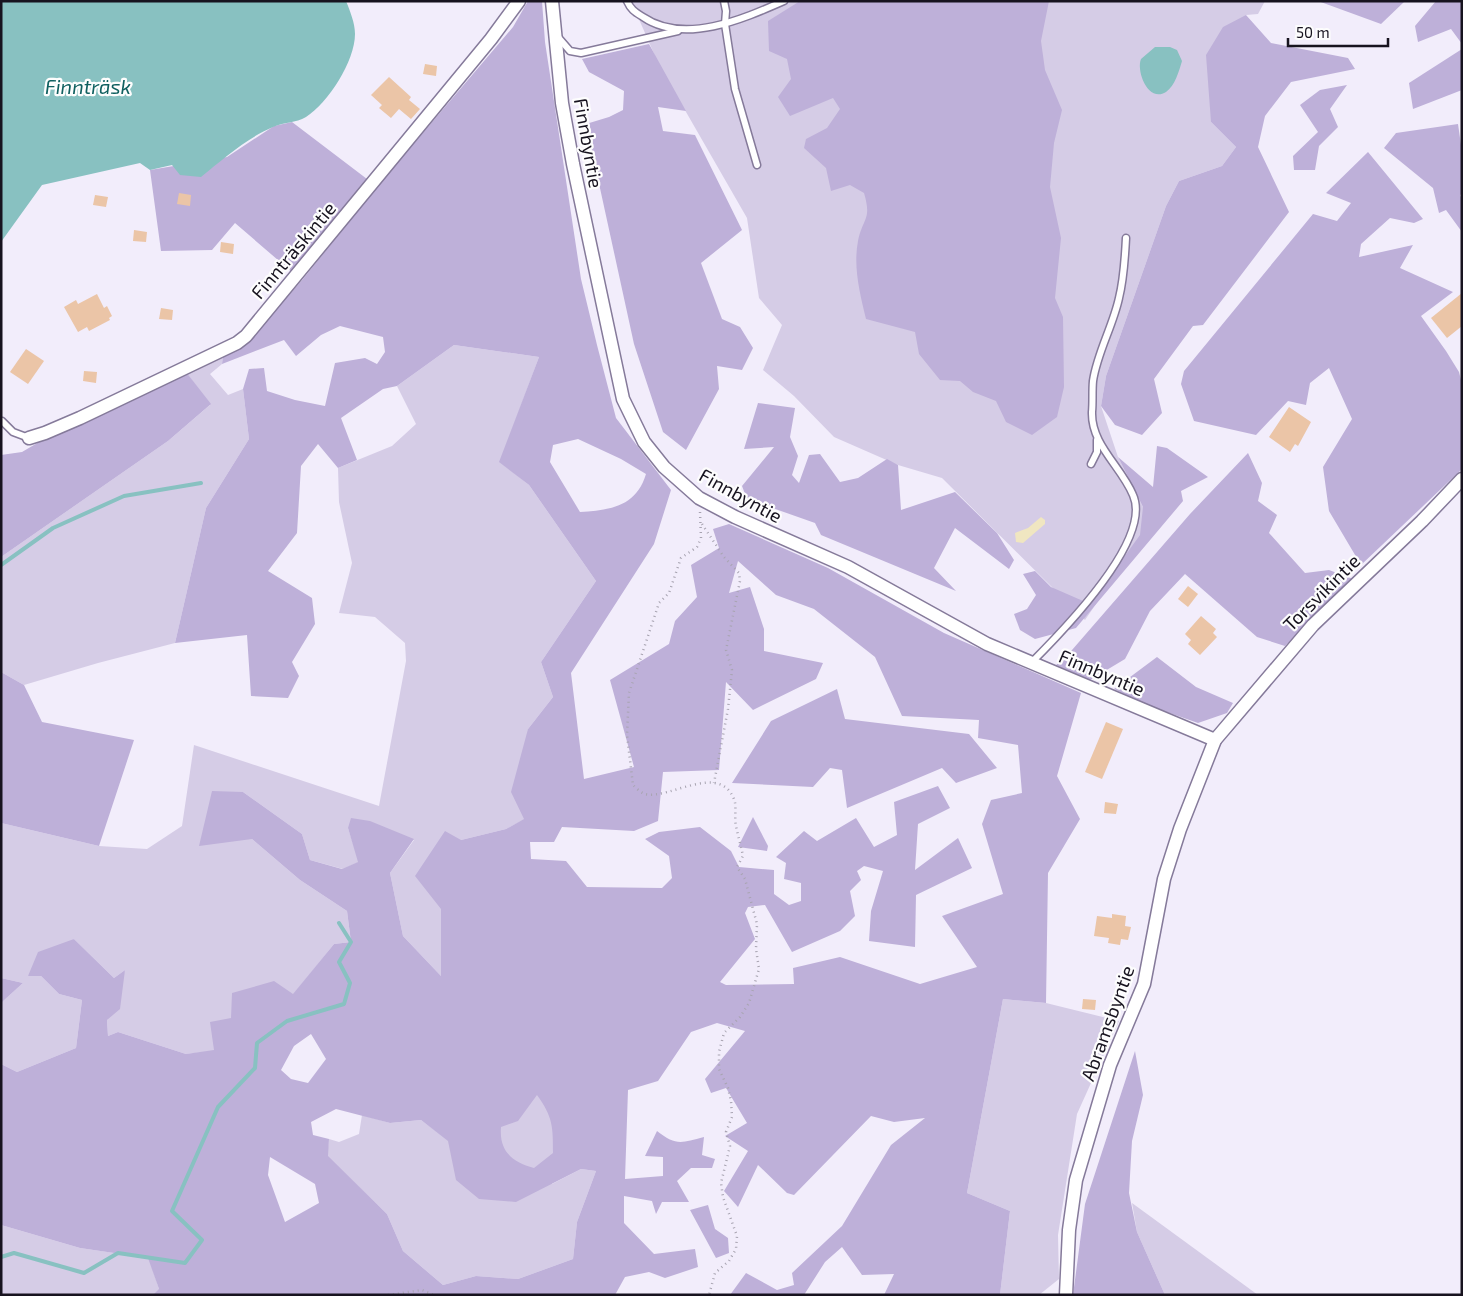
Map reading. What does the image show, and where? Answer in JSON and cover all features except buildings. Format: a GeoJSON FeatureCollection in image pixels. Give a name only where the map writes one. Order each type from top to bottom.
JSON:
{"type":"FeatureCollection","features":[{"type":"Feature","properties":{"kind":"street","name":"Finnträskintie"},"geometry":{"type":"LineString","coordinates":[[29,438],[80,418],[237,343],[246,336],[479,54],[519,1]]}},
{"type":"Feature","properties":{"kind":"street","name":"Finnbyntie"},"geometry":{"type":"LineString","coordinates":[[552,1],[562,103],[573,164],[623,399],[644,442],[664,467],[699,498],[743,521],[848,567],[987,644],[1215,740]]}},
{"type":"Feature","properties":{"kind":"street","name":"Torsvikintie"},"geometry":{"type":"LineString","coordinates":[[1215,740],[1313,625],[1422,521],[1462,479]]}},
{"type":"Feature","properties":{"kind":"street","name":"Abramsbyntie"},"geometry":{"type":"LineString","coordinates":[[1066,1295],[1069,1230],[1076,1180],[1110,1065],[1144,984],[1164,879],[1180,829],[1215,740]]}},
{"type":"Feature","properties":{"kind":"lane"},"geometry":{"type":"LineString","coordinates":[[627,1],[630,9],[655,26],[683,30]]}},
{"type":"Feature","properties":{"kind":"lane"},"geometry":{"type":"LineString","coordinates":[[724,1],[726,11],[725,24],[735,89],[757,165]]}},
{"type":"Feature","properties":{"kind":"lane"},"geometry":{"type":"LineString","coordinates":[[556,36],[570,50],[581,52],[683,30],[725,24],[784,1]]}},
{"type":"Feature","properties":{"kind":"lane"},"geometry":{"type":"LineString","coordinates":[[1091,464],[1098,452],[1092,420],[1093,381],[1119,298],[1125,262],[1126,238]]}},
{"type":"Feature","properties":{"kind":"lane"},"geometry":{"type":"LineString","coordinates":[[2,421],[13,432],[29,438]]}},
{"type":"Feature","properties":{"kind":"lane"},"geometry":{"type":"LineString","coordinates":[[1031,663],[1084,606],[1126,546],[1134,528],[1137,515],[1134,495],[1097,439]]}},
{"type":"Feature","properties":{"kind":"path"},"geometry":{"type":"LineString","coordinates":[[699,498],[701,538],[697,547],[681,558],[672,588],[659,603],[629,694],[627,735],[633,785],[644,794],[657,794],[694,784],[714,783],[725,788],[734,799],[735,825],[744,856],[736,867],[747,885],[757,924],[758,969],[749,1003],[740,1017],[724,1033],[719,1052],[719,1069],[732,1102],[732,1116],[726,1132],[730,1146],[721,1183],[723,1198],[737,1236],[736,1249],[729,1261],[715,1273],[710,1295]]}},
{"type":"Feature","properties":{"kind":"path"},"geometry":{"type":"LineString","coordinates":[[700,521],[710,539],[739,573],[740,582],[726,650],[732,670],[728,709],[714,783]]}},
{"type":"Feature","properties":{"kind":"path"},"geometry":{"type":"LineString","coordinates":[[388,1295],[422,1290],[434,1295]]}},
{"type":"Feature","properties":{"kind":"shaded area"},"geometry":{"type":"Polygon","coordinates":[[[528,1],[542,1],[545,42],[581,279],[616,418],[671,490],[654,544],[571,673],[584,779],[634,767],[610,680],[669,644],[675,621],[697,597],[691,565],[719,548],[713,529],[729,524],[828,568],[944,633],[1081,693],[1057,776],[1080,819],[1048,873],[1046,1003],[1003,999],[967,1193],[1010,1211],[1000,1295],[884,1295],[894,1274],[862,1275],[842,1247],[825,1262],[804,1295],[730,1295],[746,1273],[777,1290],[794,1285],[792,1273],[842,1226],[891,1145],[925,1118],[894,1122],[871,1116],[794,1195],[787,1193],[758,1165],[738,1207],[724,1191],[748,1151],[725,1136],[747,1123],[726,1088],[711,1093],[705,1079],[745,1031],[717,1023],[691,1032],[658,1081],[628,1090],[625,1179],[663,1176],[663,1157],[645,1156],[657,1131],[669,1139],[679,1142],[704,1137],[702,1155],[715,1159],[712,1168],[691,1168],[677,1181],[689,1202],[662,1202],[656,1214],[652,1201],[624,1196],[624,1223],[654,1254],[695,1249],[698,1267],[665,1278],[649,1272],[625,1277],[615,1295],[153,1295],[159,1289],[148,1258],[80,1248],[1,1225],[1,1064],[17,1072],[76,1048],[82,1000],[59,994],[41,976],[28,976],[38,952],[74,939],[114,978],[125,970],[120,1009],[107,1020],[108,1036],[118,1032],[186,1054],[214,1050],[210,1022],[231,1018],[232,993],[274,981],[293,994],[334,944],[351,942],[347,911],[300,880],[252,839],[199,846],[212,791],[243,792],[302,834],[310,860],[342,869],[358,862],[348,828],[351,818],[370,821],[414,839],[390,873],[403,936],[441,976],[441,909],[415,876],[445,831],[461,840],[506,829],[524,819],[511,792],[528,729],[553,697],[541,662],[596,581],[529,485],[499,462],[539,357],[454,345],[397,386],[383,389],[341,418],[357,460],[338,468],[318,444],[301,466],[297,533],[268,571],[312,598],[315,624],[292,662],[299,676],[288,698],[251,696],[247,635],[175,643],[206,508],[249,439],[243,389],[249,369],[264,368],[267,391],[295,400],[325,406],[335,363],[365,358],[377,364],[385,352],[383,337],[340,326],[321,335],[296,356],[284,340],[222,364],[223,356],[248,341],[303,279],[376,188],[513,27],[528,1]],[[578,439],[553,445],[550,462],[580,512],[602,510],[620,505],[636,494],[642,485],[646,474],[621,459],[578,439]],[[738,561],[729,593],[750,587],[764,629],[764,651],[823,663],[816,679],[753,710],[726,682],[719,770],[663,772],[658,821],[634,831],[562,827],[554,842],[530,842],[531,859],[566,861],[587,887],[662,888],[672,878],[669,856],[645,839],[659,832],[700,827],[731,851],[739,867],[774,870],[774,894],[789,905],[801,901],[801,883],[784,879],[786,863],[776,857],[804,831],[817,841],[856,818],[874,847],[897,835],[894,802],[938,786],[950,808],[918,824],[915,870],[958,838],[972,868],[916,895],[915,947],[869,941],[871,911],[883,871],[864,866],[857,871],[861,880],[850,891],[855,916],[840,931],[792,952],[765,905],[748,907],[745,913],[755,939],[720,982],[726,985],[794,984],[793,968],[840,957],[920,984],[977,967],[942,916],[1003,894],[982,824],[991,800],[1022,793],[1018,745],[978,738],[979,720],[902,716],[875,657],[814,609],[776,595],[738,561]],[[311,1034],[294,1046],[281,1070],[291,1079],[308,1083],[326,1059],[311,1034]],[[537,1095],[518,1121],[501,1127],[502,1143],[513,1159],[534,1168],[553,1153],[551,1122],[537,1095]],[[336,1109],[311,1122],[313,1135],[329,1139],[328,1156],[387,1214],[403,1251],[443,1285],[476,1276],[518,1279],[573,1259],[577,1222],[596,1171],[581,1169],[516,1202],[479,1199],[456,1180],[448,1141],[421,1120],[390,1123],[336,1109]],[[270,1157],[268,1175],[285,1222],[319,1203],[315,1184],[270,1157]]]}},
{"type":"Feature","properties":{"kind":"shaded area"},"geometry":{"type":"Polygon","coordinates":[[[631,1],[1265,1],[1258,14],[1246,15],[1211,122],[1236,147],[1222,166],[1179,181],[1166,206],[1106,376],[1101,406],[1118,457],[1143,507],[1146,531],[1085,620],[942,478],[898,465],[834,437],[794,396],[763,370],[782,325],[759,298],[747,218],[659,65],[631,1]]]}},
{"type":"Feature","properties":{"kind":"shaded area"},"geometry":{"type":"Polygon","coordinates":[[[800,1],[1049,1],[1041,41],[1045,70],[1062,110],[1054,143],[1050,187],[1061,238],[1055,298],[1063,317],[1064,387],[1057,417],[1032,435],[1006,422],[996,401],[973,392],[960,381],[940,380],[919,354],[915,332],[866,319],[856,261],[858,241],[867,214],[864,193],[850,185],[831,191],[826,168],[804,148],[806,139],[827,128],[840,109],[833,98],[790,116],[778,97],[791,79],[787,59],[769,51],[768,21],[800,1]]]}},
{"type":"Feature","properties":{"kind":"shaded area"},"geometry":{"type":"Polygon","coordinates":[[[1318,1],[1405,1],[1381,24],[1318,1]]]}},
{"type":"Feature","properties":{"kind":"shaded area"},"geometry":{"type":"Polygon","coordinates":[[[1436,1],[1462,1],[1462,44],[1451,29],[1418,42],[1415,26],[1436,1]]]}},
{"type":"Feature","properties":{"kind":"shaded area"},"geometry":{"type":"Polygon","coordinates":[[[1246,15],[1271,43],[1348,58],[1355,69],[1291,82],[1265,116],[1258,147],[1289,212],[1203,325],[1193,326],[1154,379],[1162,413],[1142,435],[1115,425],[1101,406],[1106,376],[1166,206],[1179,181],[1222,166],[1236,147],[1211,122],[1206,55],[1223,27],[1246,15]]]}},
{"type":"Feature","properties":{"kind":"shaded area"},"geometry":{"type":"Polygon","coordinates":[[[649,44],[686,111],[658,107],[663,131],[695,135],[742,230],[701,263],[722,319],[740,327],[753,348],[742,370],[717,366],[719,389],[686,450],[663,432],[634,344],[586,124],[609,117],[623,110],[624,91],[589,72],[582,59],[649,44]]]}},
{"type":"Feature","properties":{"kind":"shaded area"},"geometry":{"type":"Polygon","coordinates":[[[1462,49],[1462,90],[1413,109],[1409,83],[1462,49]]]}},
{"type":"Feature","properties":{"kind":"shaded area"},"geometry":{"type":"Polygon","coordinates":[[[1347,85],[1330,109],[1338,127],[1319,146],[1315,170],[1294,170],[1293,156],[1318,132],[1300,105],[1320,90],[1347,85]]]}},
{"type":"Feature","properties":{"kind":"shaded area"},"geometry":{"type":"Polygon","coordinates":[[[292,122],[367,179],[293,273],[235,223],[212,250],[161,251],[150,170],[227,157],[274,126],[292,122]]]}},
{"type":"Feature","properties":{"kind":"shaded area"},"geometry":{"type":"Polygon","coordinates":[[[1458,124],[1462,152],[1462,194],[1460,195],[1462,199],[1462,232],[1446,210],[1439,213],[1433,188],[1384,148],[1396,133],[1458,124]]]}},
{"type":"Feature","properties":{"kind":"shaded area"},"geometry":{"type":"Polygon","coordinates":[[[1368,152],[1423,219],[1414,223],[1390,218],[1361,244],[1359,257],[1413,245],[1400,268],[1453,292],[1421,316],[1459,372],[1462,384],[1462,469],[1361,565],[1329,511],[1323,467],[1352,419],[1329,368],[1310,383],[1306,405],[1288,401],[1256,435],[1194,421],[1181,384],[1184,371],[1313,214],[1337,221],[1351,203],[1326,193],[1368,152]]]}},
{"type":"Feature","properties":{"kind":"shaded area"},"geometry":{"type":"Polygon","coordinates":[[[454,345],[539,357],[500,462],[529,485],[596,581],[541,662],[553,697],[528,729],[525,819],[506,829],[461,840],[441,909],[441,976],[403,936],[390,873],[414,840],[348,828],[359,862],[343,869],[310,860],[302,834],[243,792],[252,839],[300,880],[347,911],[351,942],[334,944],[293,995],[231,1018],[214,1051],[186,1054],[118,1032],[108,1036],[107,1020],[125,970],[114,978],[74,939],[28,976],[41,976],[59,994],[82,1000],[76,1048],[17,1072],[1,1064],[1,1003],[23,983],[1,978],[1,823],[99,846],[147,849],[182,826],[194,745],[379,806],[406,661],[405,643],[375,617],[339,613],[352,563],[339,502],[338,468],[392,446],[416,424],[397,386],[454,345]]]}},
{"type":"Feature","properties":{"kind":"shaded area"},"geometry":{"type":"Polygon","coordinates":[[[223,356],[222,364],[210,374],[228,395],[243,389],[249,439],[206,508],[175,643],[24,685],[1,672],[1,557],[168,441],[210,405],[186,372],[223,356]]]}},
{"type":"Feature","properties":{"kind":"shaded area"},"geometry":{"type":"Polygon","coordinates":[[[186,372],[211,404],[168,441],[1,557],[1,455],[22,452],[51,435],[186,372]]]}},
{"type":"Feature","properties":{"kind":"shaded area"},"geometry":{"type":"Polygon","coordinates":[[[758,403],[795,408],[790,437],[798,456],[792,475],[799,483],[809,455],[820,454],[840,482],[858,478],[887,459],[898,465],[901,510],[955,492],[997,533],[1014,560],[1009,569],[955,528],[934,568],[956,591],[821,535],[815,523],[747,499],[742,486],[774,447],[744,449],[758,403]]]}},
{"type":"Feature","properties":{"kind":"shaded area"},"geometry":{"type":"Polygon","coordinates":[[[1157,446],[1167,448],[1208,477],[1181,491],[1183,501],[1076,628],[1035,639],[1020,630],[1014,614],[1027,609],[1036,595],[1023,574],[1035,571],[1051,587],[1090,604],[1140,535],[1143,507],[1118,457],[1153,487],[1157,446]]]}},
{"type":"Feature","properties":{"kind":"shaded area"},"geometry":{"type":"Polygon","coordinates":[[[1248,453],[1262,483],[1258,501],[1277,515],[1269,533],[1305,573],[1329,570],[1353,579],[1285,646],[1257,637],[1185,574],[1150,611],[1125,659],[1090,680],[1056,665],[1072,650],[1190,514],[1248,453]]]}},
{"type":"Feature","properties":{"kind":"shaded area"},"geometry":{"type":"Polygon","coordinates":[[[1157,657],[1196,687],[1233,703],[1227,713],[1198,723],[1147,705],[1114,689],[1157,657]]]}},
{"type":"Feature","properties":{"kind":"shaded area"},"geometry":{"type":"Polygon","coordinates":[[[1,672],[24,685],[42,722],[134,740],[99,846],[1,823],[1,672]]]}},
{"type":"Feature","properties":{"kind":"shaded area"},"geometry":{"type":"Polygon","coordinates":[[[837,689],[845,719],[969,734],[997,768],[956,783],[942,768],[847,808],[842,770],[830,768],[813,787],[732,783],[771,721],[837,689]]]}},
{"type":"Feature","properties":{"kind":"shaded area"},"geometry":{"type":"Polygon","coordinates":[[[753,817],[768,846],[767,851],[738,847],[753,817]]]}},
{"type":"Feature","properties":{"kind":"shaded area"},"geometry":{"type":"Polygon","coordinates":[[[565,930],[552,1184],[581,1169],[596,1171],[577,1222],[573,1259],[518,1279],[476,1276],[443,1285],[403,1251],[387,1214],[327,1156],[329,1139],[339,1142],[359,1134],[362,1115],[390,1123],[421,1120],[448,1140],[565,930]]]}},
{"type":"Feature","properties":{"kind":"shaded area"},"geometry":{"type":"Polygon","coordinates":[[[1,978],[23,983],[1,1003],[1,978]]]}},
{"type":"Feature","properties":{"kind":"shaded area"},"geometry":{"type":"Polygon","coordinates":[[[1003,999],[1046,1003],[1119,1021],[1077,1114],[1058,1235],[1059,1279],[1039,1295],[1000,1295],[1010,1211],[967,1193],[1003,999]]]}},
{"type":"Feature","properties":{"kind":"shaded area"},"geometry":{"type":"Polygon","coordinates":[[[1135,1051],[1143,1095],[1132,1141],[1129,1193],[1137,1232],[1165,1295],[1073,1295],[1085,1204],[1135,1051]]]}},
{"type":"Feature","properties":{"kind":"shaded area"},"geometry":{"type":"Polygon","coordinates":[[[1132,1203],[1258,1295],[1165,1295],[1137,1232],[1132,1203]]]}},
{"type":"Feature","properties":{"kind":"shaded area"},"geometry":{"type":"Polygon","coordinates":[[[708,1205],[715,1229],[728,1238],[729,1253],[716,1258],[690,1210],[708,1205]]]}},
{"type":"Feature","properties":{"kind":"shaded area"},"geometry":{"type":"Polygon","coordinates":[[[1,1225],[80,1248],[149,1258],[159,1289],[192,1295],[1,1295],[1,1225]]]}},
{"type":"Feature","properties":{"kind":"sand"},"geometry":{"type":"Polygon","coordinates":[[[1041,517],[1045,520],[1045,524],[1023,543],[1016,542],[1015,533],[1028,528],[1041,517]]]}},
{"type":"Feature","properties":{"kind":"water","name":"Finnträsk"},"geometry":{"type":"Polygon","coordinates":[[[1,1],[346,1],[353,21],[354,45],[339,80],[314,111],[306,117],[277,125],[254,137],[201,177],[180,175],[172,165],[150,170],[140,163],[42,185],[1,242],[1,1]]]}},
{"type":"Feature","properties":{"kind":"water"},"geometry":{"type":"Polygon","coordinates":[[[1155,47],[1170,47],[1177,50],[1182,61],[1172,86],[1166,92],[1160,94],[1149,90],[1140,71],[1141,59],[1155,47]]]}},
{"type":"Feature","properties":{"kind":"waterway"},"geometry":{"type":"LineString","coordinates":[[1,565],[53,528],[124,496],[201,483]]}},
{"type":"Feature","properties":{"kind":"waterway"},"geometry":{"type":"LineString","coordinates":[[1,1257],[14,1253],[84,1273],[118,1253],[185,1263],[202,1240],[172,1211],[218,1107],[255,1068],[257,1043],[287,1021],[344,1004],[350,983],[339,962],[351,942],[339,923]]}}]}
